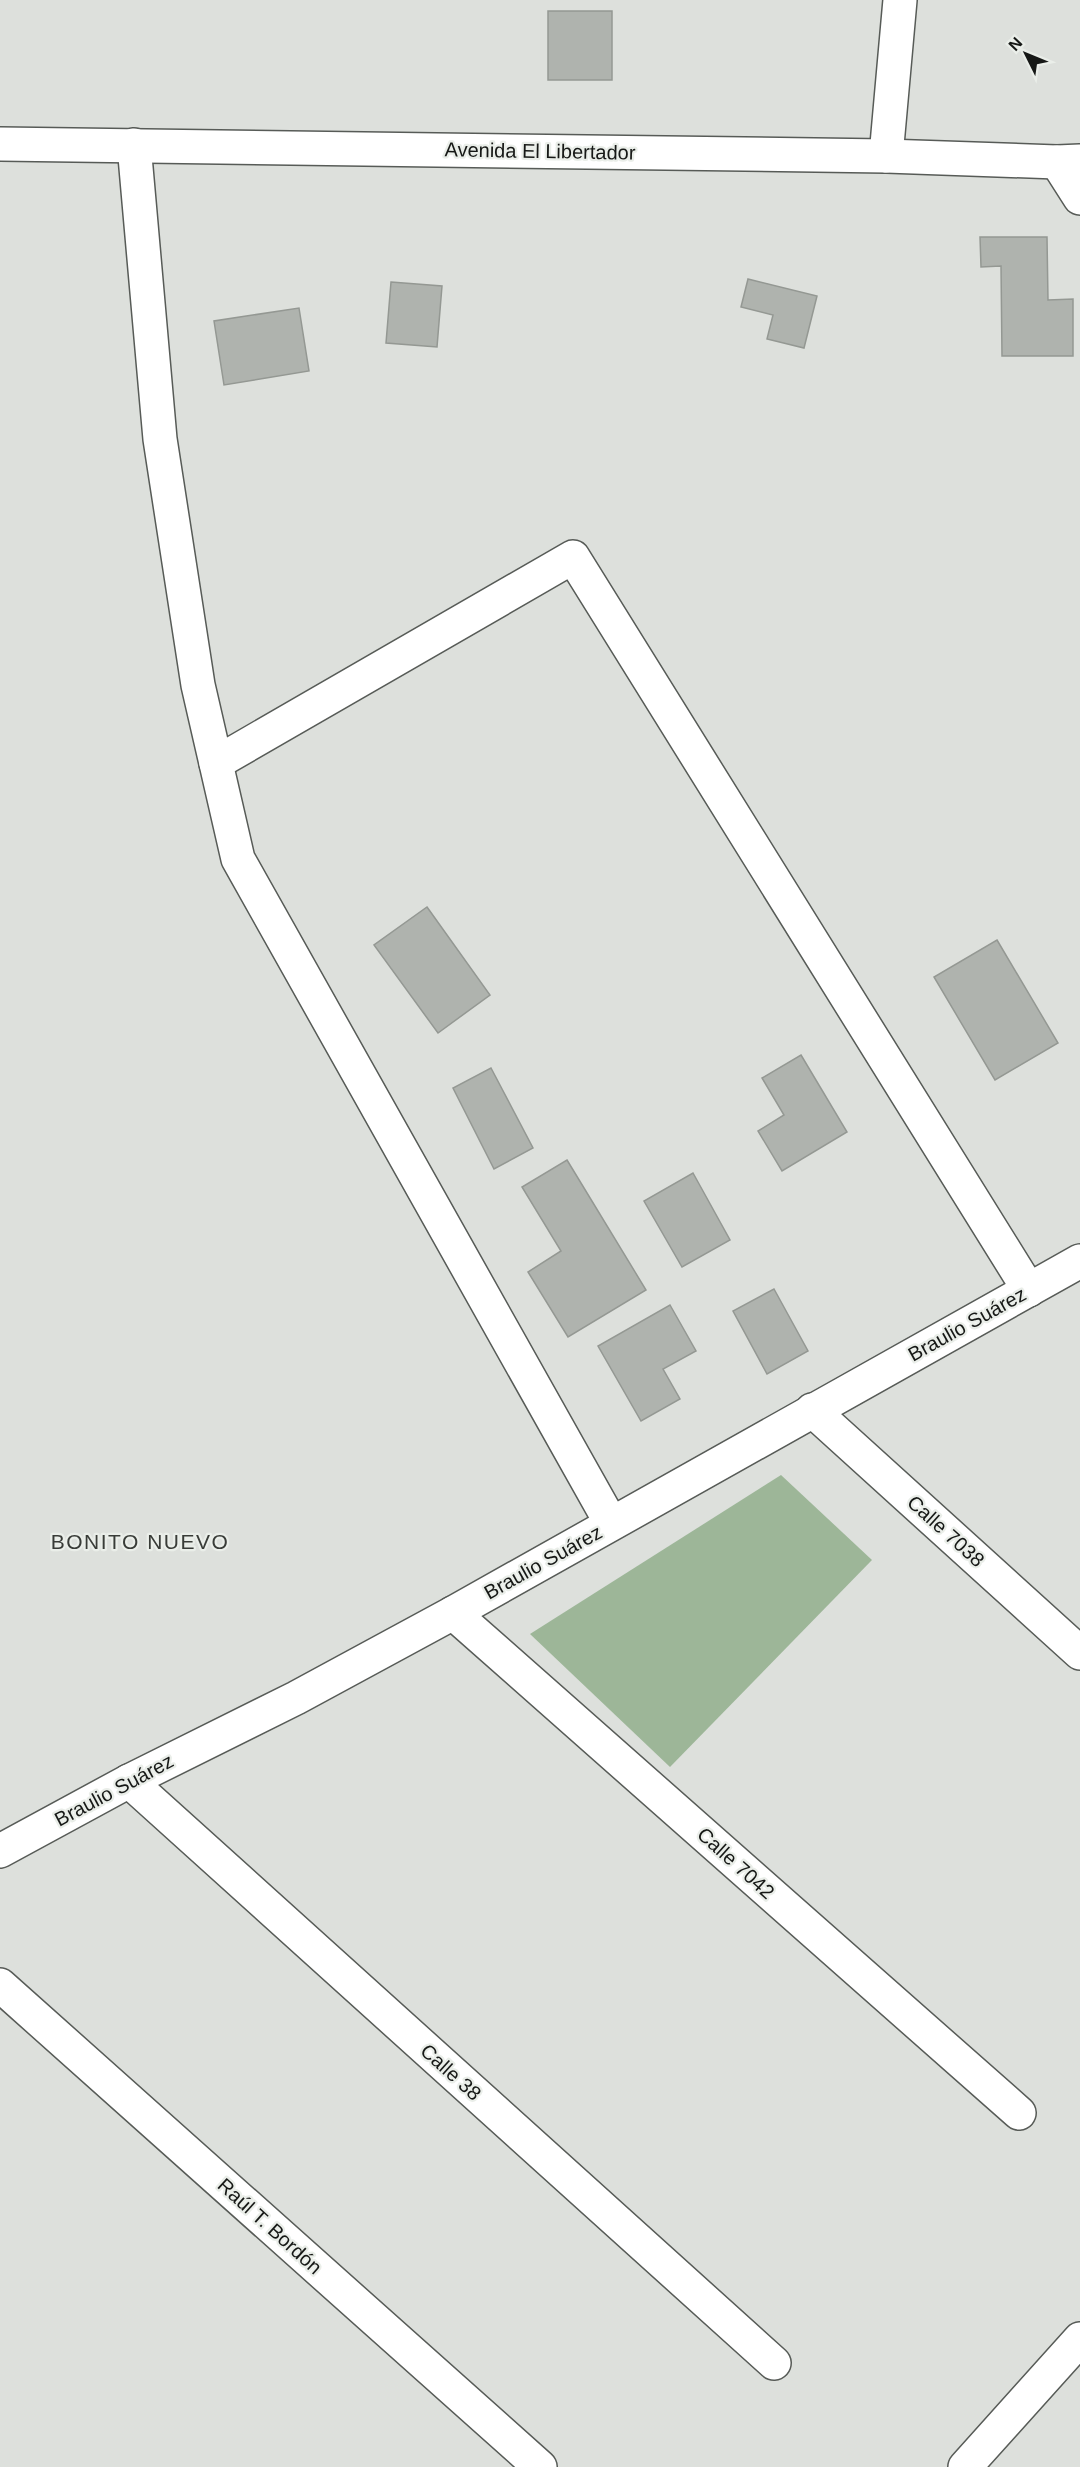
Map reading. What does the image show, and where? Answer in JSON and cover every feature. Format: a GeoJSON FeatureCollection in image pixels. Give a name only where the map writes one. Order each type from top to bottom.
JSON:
{"type":"FeatureCollection","features":[{"type":"Feature","properties":{"kind":"street"},"geometry":{"type":"LineString","coordinates":[[886,156],[900,0]]}},
{"type":"Feature","properties":{"kind":"street","name":"Avenida El Libertador"},"geometry":{"type":"LineString","coordinates":[[0,144],[886,156],[1069,161]]}},
{"type":"Feature","properties":{"kind":"street"},"geometry":{"type":"LineString","coordinates":[[134,145],[160,439],[198,685],[238,859],[611,1523]]}},
{"type":"Feature","properties":{"kind":"street"},"geometry":{"type":"LineString","coordinates":[[1069,161],[1080,198]]}},
{"type":"Feature","properties":{"kind":"street"},"geometry":{"type":"LineString","coordinates":[[216,763],[573,557],[1029,1290]]}},
{"type":"Feature","properties":{"kind":"street","name":"Braulio Suárez"},"geometry":{"type":"LineString","coordinates":[[0,1851],[129,1780],[296,1698],[1080,1261]]}},
{"type":"Feature","properties":{"kind":"street","name":"Calle 7038"},"geometry":{"type":"LineString","coordinates":[[812,1410],[1080,1653]]}},
{"type":"Feature","properties":{"kind":"street","name":"Calle 7042"},"geometry":{"type":"LineString","coordinates":[[453,1612],[1019,2114]]}},
{"type":"Feature","properties":{"kind":"street","name":"Calle 38"},"geometry":{"type":"LineString","coordinates":[[129,1780],[774,2363]]}},
{"type":"Feature","properties":{"kind":"street","name":"Raúl T. Bordón"},"geometry":{"type":"LineString","coordinates":[[0,1984],[540,2467]]}},
{"type":"Feature","properties":{"kind":"street"},"geometry":{"type":"LineString","coordinates":[[965,2467],[1080,2339]]}},
{"type":"Feature","properties":{"kind":"green space"},"geometry":{"type":"Polygon","coordinates":[[[781,1475],[872,1560],[670,1767],[530,1634],[781,1475]]]}},
{"type":"Feature","properties":{"kind":"building"},"geometry":{"type":"Polygon","coordinates":[[[548,11],[612,11],[612,80],[548,80],[548,11]]]}},
{"type":"Feature","properties":{"kind":"building"},"geometry":{"type":"Polygon","coordinates":[[[980,237],[1047,237],[1048,300],[1073,299],[1073,356],[1002,356],[1001,266],[981,267],[980,237]]]}},
{"type":"Feature","properties":{"kind":"building"},"geometry":{"type":"Polygon","coordinates":[[[748,279],[817,296],[804,348],[767,339],[773,315],[741,307],[748,279]]]}},
{"type":"Feature","properties":{"kind":"building"},"geometry":{"type":"Polygon","coordinates":[[[391,282],[442,286],[437,347],[386,343],[391,282]]]}},
{"type":"Feature","properties":{"kind":"building"},"geometry":{"type":"Polygon","coordinates":[[[299,308],[309,371],[224,385],[214,321],[299,308]]]}},
{"type":"Feature","properties":{"kind":"building"},"geometry":{"type":"Polygon","coordinates":[[[427,907],[490,995],[438,1033],[374,945],[427,907]]]}},
{"type":"Feature","properties":{"kind":"building"},"geometry":{"type":"Polygon","coordinates":[[[997,940],[1058,1043],[995,1080],[934,977],[997,940]]]}},
{"type":"Feature","properties":{"kind":"building"},"geometry":{"type":"Polygon","coordinates":[[[801,1055],[847,1132],[782,1171],[758,1131],[784,1115],[762,1078],[801,1055]]]}},
{"type":"Feature","properties":{"kind":"building"},"geometry":{"type":"Polygon","coordinates":[[[491,1068],[533,1148],[494,1169],[453,1088],[491,1068]]]}},
{"type":"Feature","properties":{"kind":"building"},"geometry":{"type":"Polygon","coordinates":[[[567,1160],[646,1290],[568,1337],[528,1272],[561,1251],[522,1187],[567,1160]]]}},
{"type":"Feature","properties":{"kind":"building"},"geometry":{"type":"Polygon","coordinates":[[[693,1173],[730,1240],[682,1267],[644,1201],[693,1173]]]}},
{"type":"Feature","properties":{"kind":"building"},"geometry":{"type":"Polygon","coordinates":[[[774,1289],[808,1351],[767,1374],[733,1311],[774,1289]]]}},
{"type":"Feature","properties":{"kind":"building"},"geometry":{"type":"Polygon","coordinates":[[[670,1305],[696,1351],[663,1369],[680,1399],[641,1421],[598,1346],[670,1305]]]}},
{"type":"Feature","properties":{"kind":"district","name":"BONITO NUEVO"},"geometry":{"type":"Point","coordinates":[140,1541]}}]}
